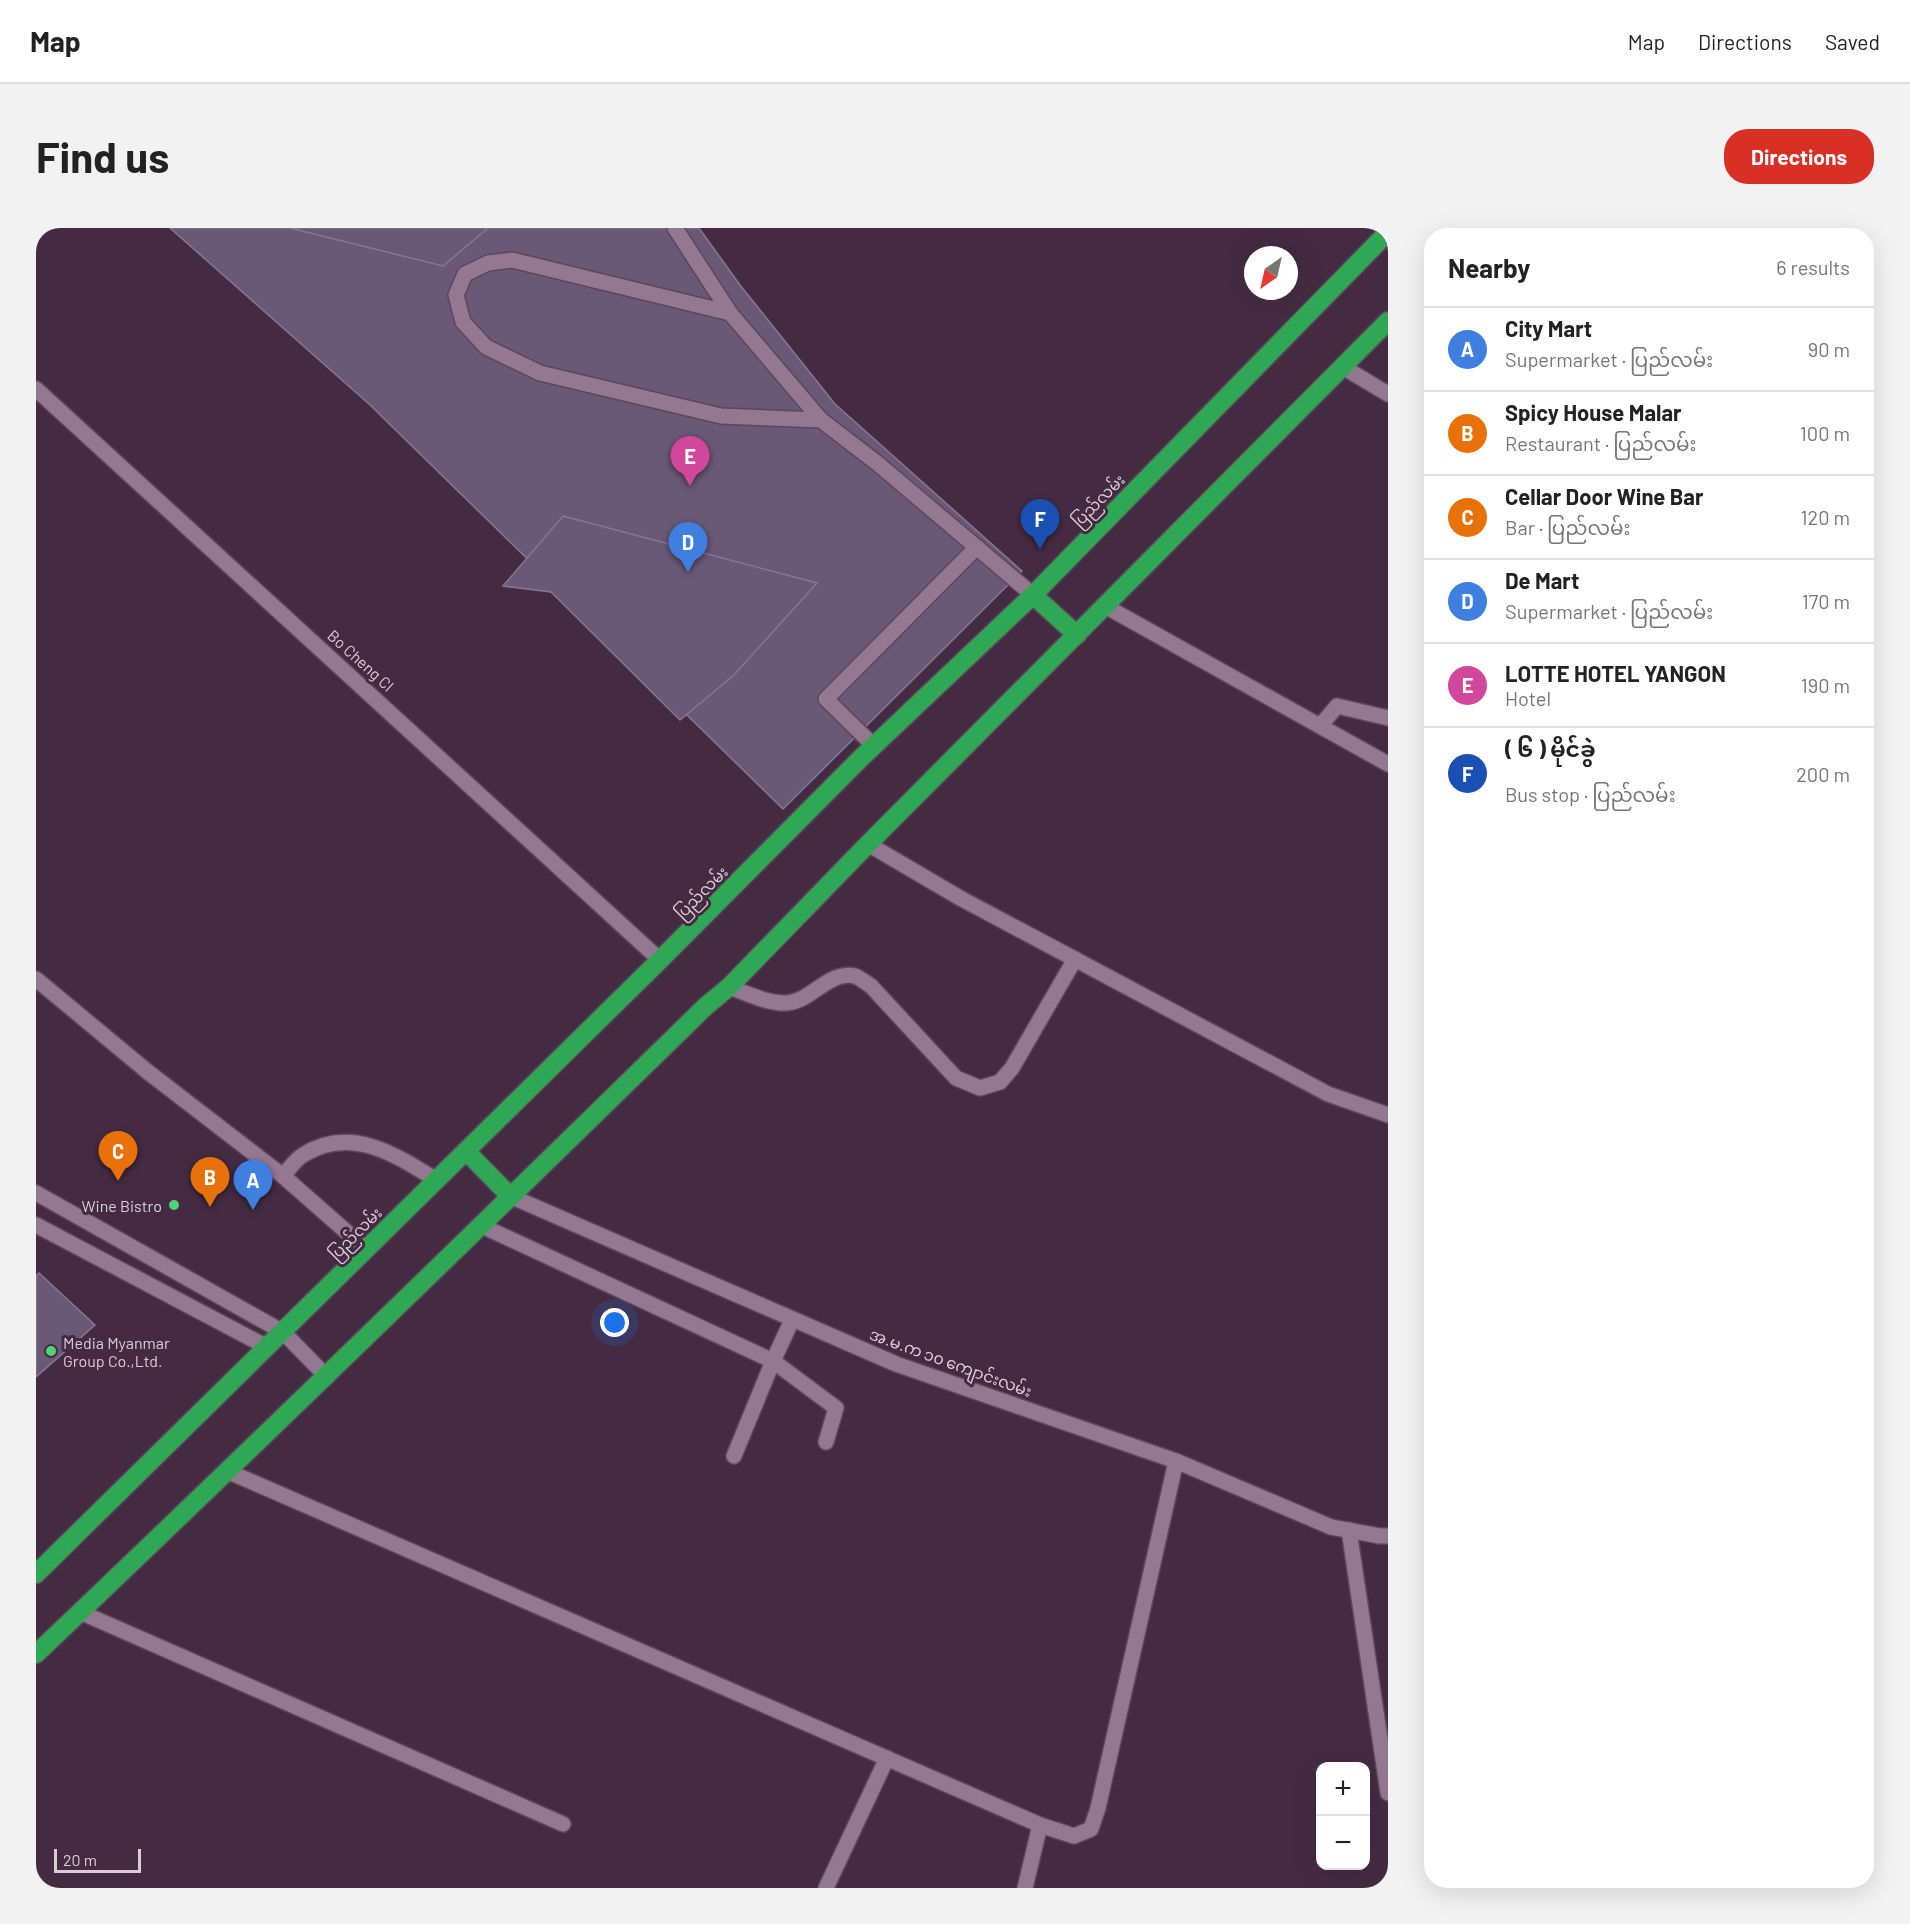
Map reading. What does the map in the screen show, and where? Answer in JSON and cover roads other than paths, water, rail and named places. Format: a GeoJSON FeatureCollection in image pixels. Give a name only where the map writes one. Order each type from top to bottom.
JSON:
{"type":"FeatureCollection","features":[{"type":"Feature","properties":{"kind":"highway","name":"ပြည်လမ်း"},"geometry":{"type":"LineString","coordinates":[[36,1574],[660,960],[874,746],[1033,595],[1388,232]]}},
{"type":"Feature","properties":{"kind":"highway"},"geometry":{"type":"LineString","coordinates":[[36,1654],[327,1377],[510,1196],[729,987],[1388,321]]}},
{"type":"Feature","properties":{"kind":"highway"},"geometry":{"type":"LineString","coordinates":[[1033,595],[1077,635]]}},
{"type":"Feature","properties":{"kind":"highway"},"geometry":{"type":"LineString","coordinates":[[466,1151],[510,1196]]}},
{"type":"Feature","properties":{"kind":"street"},"geometry":{"type":"LineString","coordinates":[[675,228],[730,313],[821,420],[877,463],[1033,595]]}},
{"type":"Feature","properties":{"kind":"street"},"geometry":{"type":"LineString","coordinates":[[730,313],[512,261],[489,263],[465,274],[456,295],[463,322],[486,347],[540,373],[721,416],[821,420]]}},
{"type":"Feature","properties":{"kind":"street"},"geometry":{"type":"LineString","coordinates":[[1343,368],[1388,394]]}},
{"type":"Feature","properties":{"kind":"street","name":"Bo Cheng Cl"},"geometry":{"type":"LineString","coordinates":[[36,389],[660,960]]}},
{"type":"Feature","properties":{"kind":"street"},"geometry":{"type":"LineString","coordinates":[[874,746],[826,699],[977,548]]}},
{"type":"Feature","properties":{"kind":"street"},"geometry":{"type":"LineString","coordinates":[[1105,606],[1388,764]]}},
{"type":"Feature","properties":{"kind":"street"},"geometry":{"type":"LineString","coordinates":[[1320,726],[1337,706],[1388,718]]}},
{"type":"Feature","properties":{"kind":"street"},"geometry":{"type":"LineString","coordinates":[[868,844],[960,898],[1328,1094],[1388,1115]]}},
{"type":"Feature","properties":{"kind":"street"},"geometry":{"type":"LineString","coordinates":[[729,987],[770,1000],[788,1003],[804,998],[838,976],[856,976],[871,986],[956,1078],[980,1088],[1000,1082],[1012,1068],[1075,959]]}},
{"type":"Feature","properties":{"kind":"street"},"geometry":{"type":"LineString","coordinates":[[36,979],[148,1072],[284,1176],[366,1249]]}},
{"type":"Feature","properties":{"kind":"street"},"geometry":{"type":"LineString","coordinates":[[284,1176],[301,1156],[330,1142],[368,1144],[401,1158],[436,1180]]}},
{"type":"Feature","properties":{"kind":"street"},"geometry":{"type":"LineString","coordinates":[[36,1193],[283,1332],[327,1377]]}},
{"type":"Feature","properties":{"kind":"street","name":"အ.မ.က ၁၀ ကျောင်းလမ်း"},"geometry":{"type":"LineString","coordinates":[[510,1196],[896,1364],[1176,1461],[1331,1527],[1388,1536]]}},
{"type":"Feature","properties":{"kind":"street"},"geometry":{"type":"LineString","coordinates":[[36,1225],[267,1347]]}},
{"type":"Feature","properties":{"kind":"street"},"geometry":{"type":"LineString","coordinates":[[480,1226],[773,1361],[836,1408],[826,1442]]}},
{"type":"Feature","properties":{"kind":"street"},"geometry":{"type":"LineString","coordinates":[[734,1456],[792,1320]]}},
{"type":"Feature","properties":{"kind":"street"},"geometry":{"type":"LineString","coordinates":[[227,1471],[1040,1825],[1074,1836],[1091,1829],[1098,1808],[1176,1461]]}},
{"type":"Feature","properties":{"kind":"street"},"geometry":{"type":"LineString","coordinates":[[1348,1530],[1388,1793]]}},
{"type":"Feature","properties":{"kind":"street"},"geometry":{"type":"LineString","coordinates":[[80,1612],[563,1824]]}},
{"type":"Feature","properties":{"kind":"street"},"geometry":{"type":"LineString","coordinates":[[826,1888],[887,1758]]}},
{"type":"Feature","properties":{"kind":"street"},"geometry":{"type":"LineString","coordinates":[[1025,1888],[1040,1825]]}},
{"type":"Feature","properties":{"kind":"place","name":"LOTTE HOTEL YANGON"},"geometry":{"type":"Point","coordinates":[690,486]}},
{"type":"Feature","properties":{"kind":"place","name":"( ၆ ) မိုင်ခွဲ"},"geometry":{"type":"Point","coordinates":[1040,549]}},
{"type":"Feature","properties":{"kind":"place","name":"De Mart"},"geometry":{"type":"Point","coordinates":[688,572]}},
{"type":"Feature","properties":{"kind":"place","name":"Cellar Door Wine Bar"},"geometry":{"type":"Point","coordinates":[118,1181]}},
{"type":"Feature","properties":{"kind":"place","name":"Wine Bistro"},"geometry":{"type":"Point","coordinates":[174,1205]}},
{"type":"Feature","properties":{"kind":"place","name":"Spicy House Malar"},"geometry":{"type":"Point","coordinates":[210,1207]}},
{"type":"Feature","properties":{"kind":"place","name":"City Mart"},"geometry":{"type":"Point","coordinates":[253,1210]}},
{"type":"Feature","properties":{"kind":"place","name":"Media Myanmar Group Co.,Ltd."},"geometry":{"type":"Point","coordinates":[51,1351]}}]}
